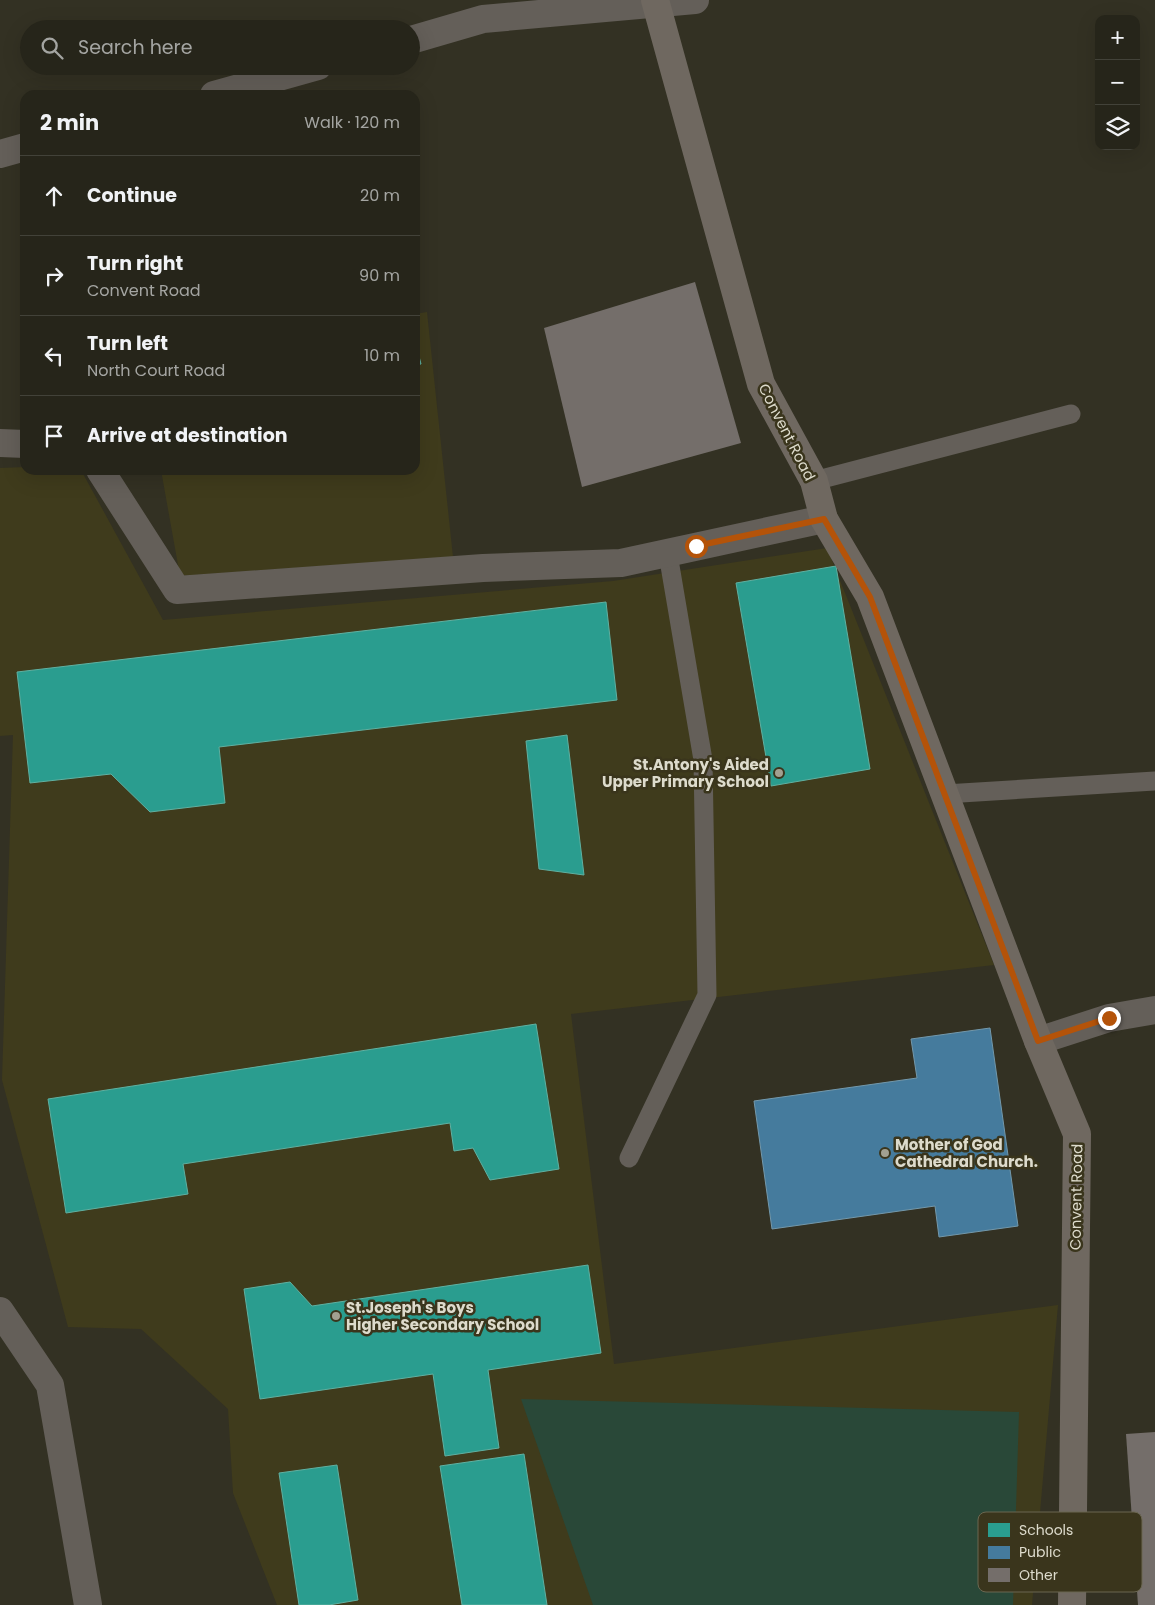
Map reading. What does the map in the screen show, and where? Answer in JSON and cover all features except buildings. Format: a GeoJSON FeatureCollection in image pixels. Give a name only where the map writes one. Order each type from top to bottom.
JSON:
{"type":"FeatureCollection","features":[{"type":"Feature","properties":{"kind":"street"},"geometry":{"type":"LineString","coordinates":[[420,37],[483,19],[656,1],[695,0]]}},
{"type":"Feature","properties":{"kind":"street","name":"Convent Road"},"geometry":{"type":"LineString","coordinates":[[656,1],[761,384],[814,481],[824,519],[870,597],[1038,1041],[1077,1134],[1073,1512]]}},
{"type":"Feature","properties":{"kind":"street"},"geometry":{"type":"LineString","coordinates":[[232,90],[286,75]]}},
{"type":"Feature","properties":{"kind":"street"},"geometry":{"type":"LineString","coordinates":[[0,154],[20,148]]}},
{"type":"Feature","properties":{"kind":"street"},"geometry":{"type":"LineString","coordinates":[[0,443],[20,444]]}},
{"type":"Feature","properties":{"kind":"street"},"geometry":{"type":"LineString","coordinates":[[103,475],[177,590],[484,568],[621,563],[824,519]]}},
{"type":"Feature","properties":{"kind":"street"},"geometry":{"type":"LineString","coordinates":[[1038,1041],[1109,1018],[1155,1010]]}},
{"type":"Feature","properties":{"kind":"street"},"geometry":{"type":"LineString","coordinates":[[0,1311],[50,1385],[88,1605]]}},
{"type":"Feature","properties":{"kind":"street","name":"Convent Road"},"geometry":{"type":"LineString","coordinates":[[1072,1592],[1072,1605]]}},
{"type":"Feature","properties":{"kind":"lane"},"geometry":{"type":"LineString","coordinates":[[814,481],[1071,414]]}},
{"type":"Feature","properties":{"kind":"lane"},"geometry":{"type":"LineString","coordinates":[[629,1158],[707,995],[702,760],[668,554]]}},
{"type":"Feature","properties":{"kind":"lane"},"geometry":{"type":"LineString","coordinates":[[945,794],[1155,781]]}},
{"type":"Feature","properties":{"kind":"shaded area"},"geometry":{"type":"Polygon","coordinates":[[[427,312],[453,557],[180,576],[162,475],[420,475],[420,313],[427,312]]]}},
{"type":"Feature","properties":{"kind":"shaded area"},"geometry":{"type":"Polygon","coordinates":[[[20,467],[20,475],[84,475],[163,620],[613,581],[827,548],[994,965],[571,1014],[614,1364],[1058,1305],[1040,1512],[978,1512],[978,1592],[1033,1592],[1032,1605],[277,1605],[233,1493],[228,1409],[141,1329],[68,1327],[2,1080],[13,735],[0,736],[0,468],[20,467]]]}},
{"type":"Feature","properties":{"kind":"green space"},"geometry":{"type":"Polygon","coordinates":[[[521,1399],[1019,1412],[1016,1512],[978,1512],[978,1592],[1013,1592],[1013,1605],[593,1605],[521,1399]]]}},
{"type":"Feature","properties":{"kind":"place","name":"St.Antony's Aided Upper Primary School"},"geometry":{"type":"Point","coordinates":[779,773]}},
{"type":"Feature","properties":{"kind":"place","name":"Mother of God Cathedral Church."},"geometry":{"type":"Point","coordinates":[885,1153]}},
{"type":"Feature","properties":{"kind":"place","name":"St.Joseph's Boys Higher Secondary School"},"geometry":{"type":"Point","coordinates":[336,1316]}},
{"type":"Feature","properties":{"kind":"route"},"geometry":{"type":"LineString","coordinates":[[696,546],[824,519],[870,597],[1038,1041],[1109,1018]]}}]}
